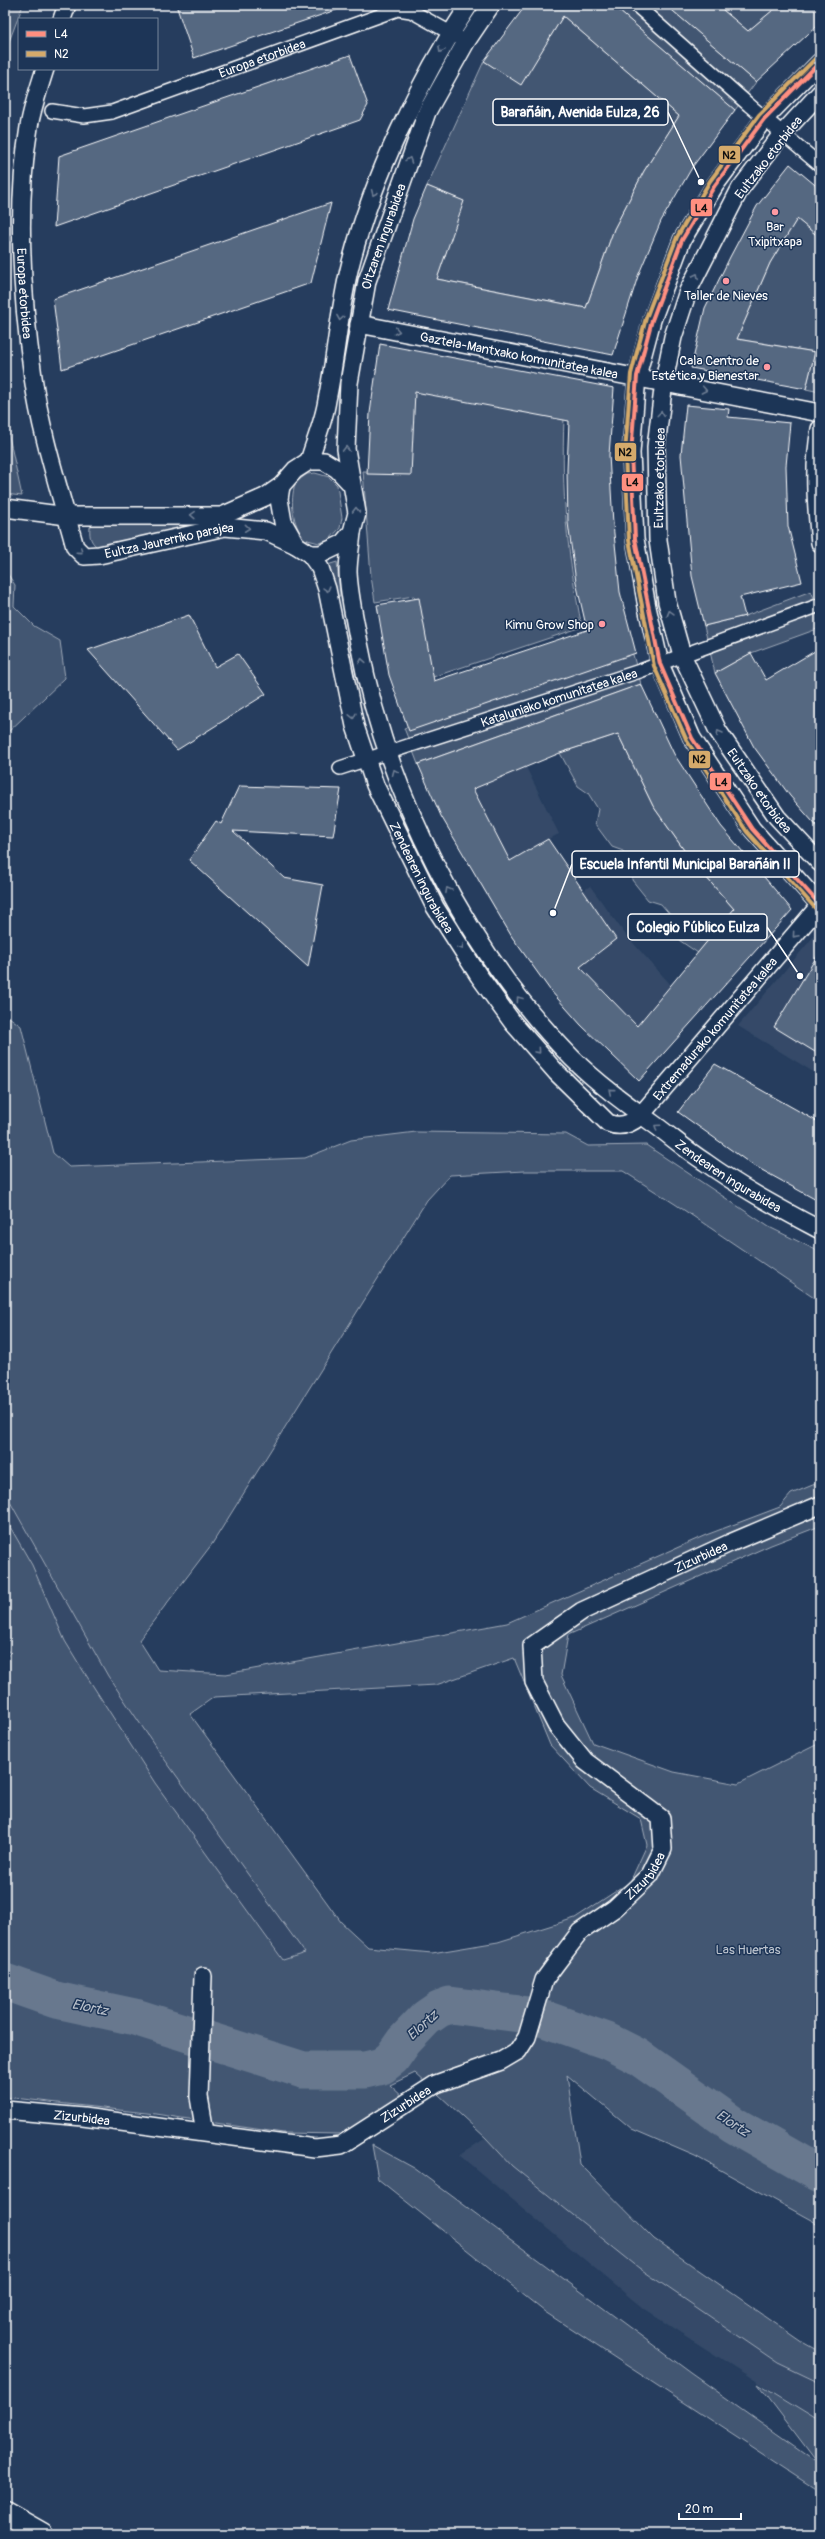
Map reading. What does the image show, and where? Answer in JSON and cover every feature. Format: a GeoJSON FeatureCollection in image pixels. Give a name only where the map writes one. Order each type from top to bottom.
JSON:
{"type":"FeatureCollection","features":[{"type":"Feature","properties":{"kind":"highway"},"geometry":{"type":"LineString","coordinates":[[5,2513],[42,2534]]}},
{"type":"Feature","properties":{"kind":"street"},"geometry":{"type":"LineString","coordinates":[[62,18],[67,5]]}},
{"type":"Feature","properties":{"kind":"street","name":"Oltzaren ingurabidea"},"geometry":{"type":"LineString","coordinates":[[309,461],[327,402],[342,302],[367,210],[401,129],[450,33],[469,5]]}},
{"type":"Feature","properties":{"kind":"street","name":"Oltzaren ingurabidea"},"geometry":{"type":"LineString","coordinates":[[354,487],[346,449],[349,383],[367,281],[427,112],[466,42],[491,5]]}},
{"type":"Feature","properties":{"kind":"street"},"geometry":{"type":"LineString","coordinates":[[636,5],[782,134],[820,165]]}},
{"type":"Feature","properties":{"kind":"street","name":"Europa etorbidea"},"geometry":{"type":"LineString","coordinates":[[52,111],[84,116],[112,112],[398,9],[411,10],[466,42]]}},
{"type":"Feature","properties":{"kind":"street","name":"Eultzako etorbidea"},"geometry":{"type":"LineString","coordinates":[[820,62],[764,118],[715,185],[682,240],[652,320],[637,376],[631,453],[635,539],[647,607],[660,664],[692,738],[752,830],[820,905]]}},
{"type":"Feature","properties":{"kind":"street","name":"Europa etorbidea"},"geometry":{"type":"LineString","coordinates":[[45,70],[29,130],[24,193],[22,276],[33,378],[54,473],[67,516]]}},
{"type":"Feature","properties":{"kind":"street","name":"Eultzako etorbidea"},"geometry":{"type":"LineString","coordinates":[[820,93],[782,134],[740,190],[688,291],[673,336],[664,381],[656,447],[658,540],[667,602],[682,655],[718,731],[777,818],[820,863]]}},
{"type":"Feature","properties":{"kind":"street","name":"Gaztela-Mantxako komunitatea kalea"},"geometry":{"type":"LineString","coordinates":[[359,324],[664,381],[820,413]]}},
{"type":"Feature","properties":{"kind":"street"},"geometry":{"type":"LineString","coordinates":[[820,429],[816,451],[815,496],[820,543]]}},
{"type":"Feature","properties":{"kind":"street"},"geometry":{"type":"LineString","coordinates":[[280,486],[279,499],[282,522],[303,549],[321,554],[342,544],[352,532],[357,513],[354,487],[337,469],[324,461],[309,461]]}},
{"type":"Feature","properties":{"kind":"street","name":"Eultza Jaurerriko parajea"},"geometry":{"type":"LineString","coordinates":[[5,508],[67,516],[222,516],[245,508],[280,486],[295,470],[309,461]]}},
{"type":"Feature","properties":{"kind":"street","name":"Eultza Jaurerriko parajea"},"geometry":{"type":"LineString","coordinates":[[67,516],[75,547],[84,556],[99,555],[225,527],[266,531],[303,549]]}},
{"type":"Feature","properties":{"kind":"street","name":"Zendearen ingurabidea"},"geometry":{"type":"LineString","coordinates":[[352,532],[348,572],[352,604],[365,676],[388,753],[446,888],[483,948],[523,1003],[573,1059],[640,1116],[704,1162],[771,1204],[820,1230]]}},
{"type":"Feature","properties":{"kind":"street","name":"Zendearen ingurabidea"},"geometry":{"type":"LineString","coordinates":[[303,549],[320,568],[327,589],[356,726],[375,785],[435,907],[479,976],[513,1023],[556,1072],[608,1123],[615,1126],[632,1123],[640,1116]]}},
{"type":"Feature","properties":{"kind":"street","name":"Kataluniako komunitatea kalea"},"geometry":{"type":"LineString","coordinates":[[340,768],[660,664],[820,605]]}},
{"type":"Feature","properties":{"kind":"street","name":"Extremadurako komunitatea kalea"},"geometry":{"type":"LineString","coordinates":[[640,1116],[820,905]]}},
{"type":"Feature","properties":{"kind":"street","name":"Zizurbidea"},"geometry":{"type":"LineString","coordinates":[[5,2110],[83,2117],[205,2132],[315,2148],[341,2145],[436,2084],[501,2061],[518,2051],[527,2037],[544,1980],[580,1932],[615,1908],[650,1875],[663,1849],[661,1818],[585,1760],[556,1725],[534,1682],[532,1646],[582,1611],[730,1543],[820,1505]]}},
{"type":"Feature","properties":{"kind":"street"},"geometry":{"type":"LineString","coordinates":[[203,1976],[199,2097],[205,2132]]}},
{"type":"Feature","properties":{"kind":"shaded area"},"geometry":{"type":"Polygon","coordinates":[[[526,767],[559,834],[548,839],[583,891],[590,886],[625,934],[671,985],[637,1026],[580,967],[512,937],[477,880],[510,861],[473,789],[526,767]]]}},
{"type":"Feature","properties":{"kind":"shaded area"},"geometry":{"type":"Polygon","coordinates":[[[820,929],[820,1076],[738,1026],[820,929]]]}},
{"type":"Feature","properties":{"kind":"shaded area"},"geometry":{"type":"Polygon","coordinates":[[[5,1493],[108,1676],[160,1753],[305,1953],[351,2003],[283,1960],[155,1783],[79,1664],[5,1542],[5,1493]]]}},
{"type":"Feature","properties":{"kind":"shaded area"},"geometry":{"type":"Polygon","coordinates":[[[486,2138],[512,2166],[639,2268],[778,2363],[820,2383],[820,2422],[645,2310],[459,2155],[486,2138]]]}},
{"type":"Feature","properties":{"kind":"green space"},"geometry":{"type":"Polygon","coordinates":[[[5,5],[23,5],[18,18],[5,52],[5,5]]]}},
{"type":"Feature","properties":{"kind":"green space"},"geometry":{"type":"Polygon","coordinates":[[[612,5],[666,5],[756,82],[735,110],[612,5]]]}},
{"type":"Feature","properties":{"kind":"green space"},"geometry":{"type":"Polygon","coordinates":[[[717,5],[779,5],[748,31],[717,5]]]}},
{"type":"Feature","properties":{"kind":"green space"},"geometry":{"type":"Polygon","coordinates":[[[563,16],[679,116],[644,171],[614,229],[586,308],[437,279],[463,201],[427,186],[484,61],[521,84],[563,16]]]}},
{"type":"Feature","properties":{"kind":"green space"},"geometry":{"type":"Polygon","coordinates":[[[797,219],[820,238],[820,392],[806,389],[815,352],[737,339],[770,263],[797,219]]]}},
{"type":"Feature","properties":{"kind":"green space"},"geometry":{"type":"Polygon","coordinates":[[[411,389],[564,418],[563,472],[566,523],[572,574],[582,627],[430,678],[414,596],[375,602],[371,576],[363,471],[406,472],[411,389]]]}},
{"type":"Feature","properties":{"kind":"green space"},"geometry":{"type":"Polygon","coordinates":[[[5,418],[22,496],[5,494],[5,418]]]}},
{"type":"Feature","properties":{"kind":"green space"},"geometry":{"type":"Polygon","coordinates":[[[315,473],[329,477],[337,485],[342,518],[340,528],[329,540],[319,543],[304,539],[297,526],[292,505],[295,483],[307,474],[315,473]]]}},
{"type":"Feature","properties":{"kind":"green space"},"geometry":{"type":"Polygon","coordinates":[[[98,520],[209,522],[100,549],[94,545],[90,534],[90,527],[98,520]]]}},
{"type":"Feature","properties":{"kind":"green space"},"geometry":{"type":"Polygon","coordinates":[[[337,562],[340,596],[333,596],[324,566],[337,562]]]}},
{"type":"Feature","properties":{"kind":"green space"},"geometry":{"type":"Polygon","coordinates":[[[5,570],[15,585],[14,606],[34,626],[60,641],[65,678],[5,735],[5,570]]]}},
{"type":"Feature","properties":{"kind":"green space"},"geometry":{"type":"Polygon","coordinates":[[[811,591],[820,612],[820,628],[751,653],[715,673],[704,626],[745,616],[811,591]]]}},
{"type":"Feature","properties":{"kind":"green space"},"geometry":{"type":"Polygon","coordinates":[[[632,651],[641,684],[418,764],[404,728],[632,651]]]}},
{"type":"Feature","properties":{"kind":"green space"},"geometry":{"type":"Polygon","coordinates":[[[618,734],[653,806],[691,860],[734,909],[698,953],[673,936],[672,917],[661,904],[648,900],[632,880],[633,868],[623,851],[612,847],[595,824],[598,809],[588,793],[578,786],[560,753],[618,734]]]}},
{"type":"Feature","properties":{"kind":"green space","name":"Las Huertas"},"geometry":{"type":"Polygon","coordinates":[[[5,1014],[21,1026],[53,1153],[69,1167],[305,1158],[351,1140],[416,1132],[566,1134],[588,1146],[646,1145],[769,1227],[820,1252],[820,1302],[675,1204],[623,1171],[525,1171],[450,1175],[427,1200],[212,1544],[139,1640],[158,1670],[226,1674],[507,1623],[706,1535],[780,1507],[791,1494],[820,1482],[820,1526],[771,1545],[568,1635],[561,1675],[593,1743],[674,1772],[738,1784],[820,1743],[820,2225],[695,2156],[632,2129],[567,2075],[580,2164],[654,2239],[804,2343],[820,2352],[820,2383],[778,2363],[639,2268],[512,2166],[486,2138],[415,2073],[390,2085],[405,2099],[340,2134],[283,2133],[155,2114],[5,2097],[5,1657],[10,1654],[5,1646],[5,1518],[32,1565],[65,1641],[155,1783],[283,1960],[305,1953],[160,1753],[108,1676],[5,1493],[5,1014]],[[514,1658],[436,1685],[214,1697],[190,1714],[341,1922],[368,1947],[432,1953],[498,1942],[575,1918],[630,1882],[647,1845],[641,1819],[590,1788],[550,1745],[514,1658]]]}},
{"type":"Feature","properties":{"kind":"green space"},"geometry":{"type":"Polygon","coordinates":[[[372,2145],[414,2168],[691,2373],[817,2462],[758,2384],[820,2422],[820,2492],[545,2312],[378,2179],[372,2145]]]}},
{"type":"Feature","properties":{"kind":"building"},"geometry":{"type":"Polygon","coordinates":[[[176,5],[342,5],[342,8],[194,58],[176,5]]]}},
{"type":"Feature","properties":{"kind":"building"},"geometry":{"type":"Polygon","coordinates":[[[526,5],[612,5],[735,110],[693,166],[661,221],[638,276],[613,355],[388,310],[413,219],[427,186],[464,201],[437,279],[586,308],[614,229],[644,171],[679,116],[563,16],[521,85],[484,61],[526,5]]]}},
{"type":"Feature","properties":{"kind":"building"},"geometry":{"type":"Polygon","coordinates":[[[666,5],[717,5],[748,31],[779,5],[820,5],[820,23],[756,82],[666,5]]]}},
{"type":"Feature","properties":{"kind":"building"},"geometry":{"type":"Polygon","coordinates":[[[350,55],[368,105],[360,120],[54,227],[59,156],[350,55]]]}},
{"type":"Feature","properties":{"kind":"building"},"geometry":{"type":"Polygon","coordinates":[[[790,164],[820,189],[820,238],[797,219],[770,263],[737,339],[815,352],[806,389],[691,368],[705,308],[757,206],[790,164]]]}},
{"type":"Feature","properties":{"kind":"building"},"geometry":{"type":"Polygon","coordinates":[[[331,203],[311,283],[62,369],[53,299],[331,203]]]}},
{"type":"Feature","properties":{"kind":"building"},"geometry":{"type":"Polygon","coordinates":[[[380,344],[614,388],[609,455],[613,524],[620,592],[636,653],[409,731],[389,675],[377,605],[419,598],[434,681],[587,630],[576,582],[568,523],[567,470],[569,421],[415,392],[411,475],[367,474],[370,413],[380,344]]]}},
{"type":"Feature","properties":{"kind":"building"},"geometry":{"type":"Polygon","coordinates":[[[686,405],[729,409],[728,417],[790,423],[786,466],[788,526],[802,582],[740,597],[745,616],[704,626],[692,576],[681,455],[686,405]]]}},
{"type":"Feature","properties":{"kind":"building"},"geometry":{"type":"Polygon","coordinates":[[[189,615],[215,667],[238,654],[266,694],[177,750],[88,650],[189,615]]]}},
{"type":"Feature","properties":{"kind":"building"},"geometry":{"type":"Polygon","coordinates":[[[820,648],[820,830],[790,796],[754,747],[715,673],[751,653],[766,680],[820,648]]]}},
{"type":"Feature","properties":{"kind":"building"},"geometry":{"type":"Polygon","coordinates":[[[641,684],[674,754],[721,826],[792,910],[639,1081],[581,1025],[550,990],[512,937],[441,816],[418,764],[641,684]],[[618,734],[560,753],[473,789],[510,861],[548,839],[616,939],[580,967],[637,1026],[734,909],[691,860],[653,806],[618,734]]]}},
{"type":"Feature","properties":{"kind":"building"},"geometry":{"type":"Polygon","coordinates":[[[239,786],[341,789],[333,836],[233,831],[284,878],[323,885],[308,967],[189,860],[216,821],[221,824],[239,786]]]}},
{"type":"Feature","properties":{"kind":"building"},"geometry":{"type":"Polygon","coordinates":[[[820,951],[820,1055],[774,1027],[820,951]]]}},
{"type":"Feature","properties":{"kind":"building"},"geometry":{"type":"Polygon","coordinates":[[[715,1064],[820,1123],[820,1202],[751,1164],[678,1112],[715,1064]]]}},
{"type":"Feature","properties":{"kind":"waterway","name":"Elortz"},"geometry":{"type":"LineString","coordinates":[[5,1982],[56,2000],[135,2017],[303,2070],[365,2070],[382,2066],[392,2058],[404,2041],[426,2018],[439,2009],[450,2005],[536,2016],[607,2041],[637,2056],[734,2125],[820,2174]]}},
{"type":"Feature","properties":{"kind":"transit line","name":"N2"},"geometry":{"type":"LineString","coordinates":[[816,58],[759,115],[710,181],[677,237],[646,318],[631,374],[625,453],[629,540],[654,666],[687,741],[747,832],[816,909]]}},
{"type":"Feature","properties":{"kind":"transit line","name":"L4"},"geometry":{"type":"LineString","coordinates":[[820,62],[764,119],[715,185],[682,240],[652,320],[637,376],[631,453],[635,539],[660,664],[692,738],[752,829],[820,905]]}},
{"type":"Feature","properties":{"kind":"place","name":"Barañáin, Avenida Eulza, 26"},"geometry":{"type":"Point","coordinates":[701,182]}},
{"type":"Feature","properties":{"kind":"place","name":"Bar Txipitxapa"},"geometry":{"type":"Point","coordinates":[775,212]}},
{"type":"Feature","properties":{"kind":"place","name":"Taller de Nieves"},"geometry":{"type":"Point","coordinates":[726,281]}},
{"type":"Feature","properties":{"kind":"place","name":"Cala Centro de Estética y Bienestar"},"geometry":{"type":"Point","coordinates":[767,367]}},
{"type":"Feature","properties":{"kind":"place","name":"Kimu Grow Shop"},"geometry":{"type":"Point","coordinates":[602,624]}},
{"type":"Feature","properties":{"kind":"place","name":"Escuela Infantil Municipal Barañáin II"},"geometry":{"type":"Point","coordinates":[553,913]}},
{"type":"Feature","properties":{"kind":"place","name":"Colegio Público Eulza"},"geometry":{"type":"Point","coordinates":[800,976]}}]}
